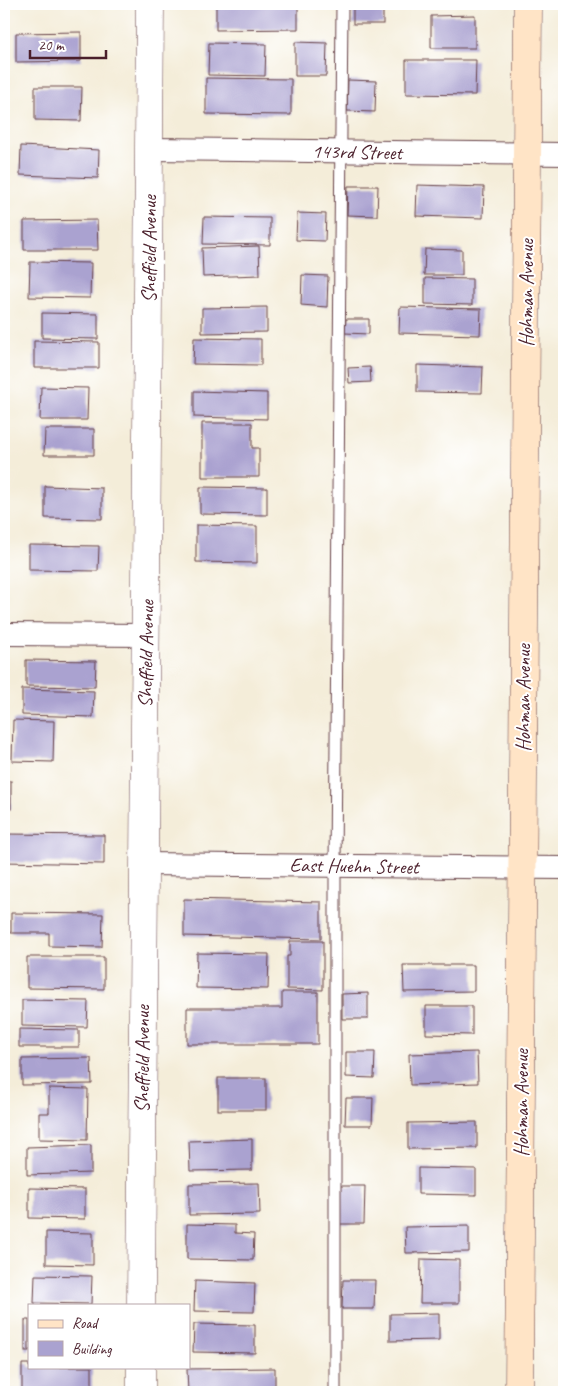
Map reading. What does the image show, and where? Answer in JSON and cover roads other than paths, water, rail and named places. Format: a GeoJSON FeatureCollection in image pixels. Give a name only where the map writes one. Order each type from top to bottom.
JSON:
{"type":"FeatureCollection","features":[{"type":"Feature","properties":{"kind":"main road","name":"Hohman Avenue"},"geometry":{"type":"LineString","coordinates":[[519,1392],[528,4]]}},
{"type":"Feature","properties":{"kind":"street","name":"Sheffield Avenue"},"geometry":{"type":"LineString","coordinates":[[141,1304],[150,4]]}},
{"type":"Feature","properties":{"kind":"street","name":"143rd Street"},"geometry":{"type":"LineString","coordinates":[[150,149],[564,154]]}},
{"type":"Feature","properties":{"kind":"street"},"geometry":{"type":"LineString","coordinates":[[4,634],[146,636]]}},
{"type":"Feature","properties":{"kind":"street","name":"East Huehn Street"},"geometry":{"type":"LineString","coordinates":[[143,864],[564,868]]}},
{"type":"Feature","properties":{"kind":"street"},"geometry":{"type":"LineString","coordinates":[[141,1368],[141,1392]]}},
{"type":"Feature","properties":{"kind":"lane"},"geometry":{"type":"LineString","coordinates":[[335,1392],[335,866],[342,4]]}}]}
